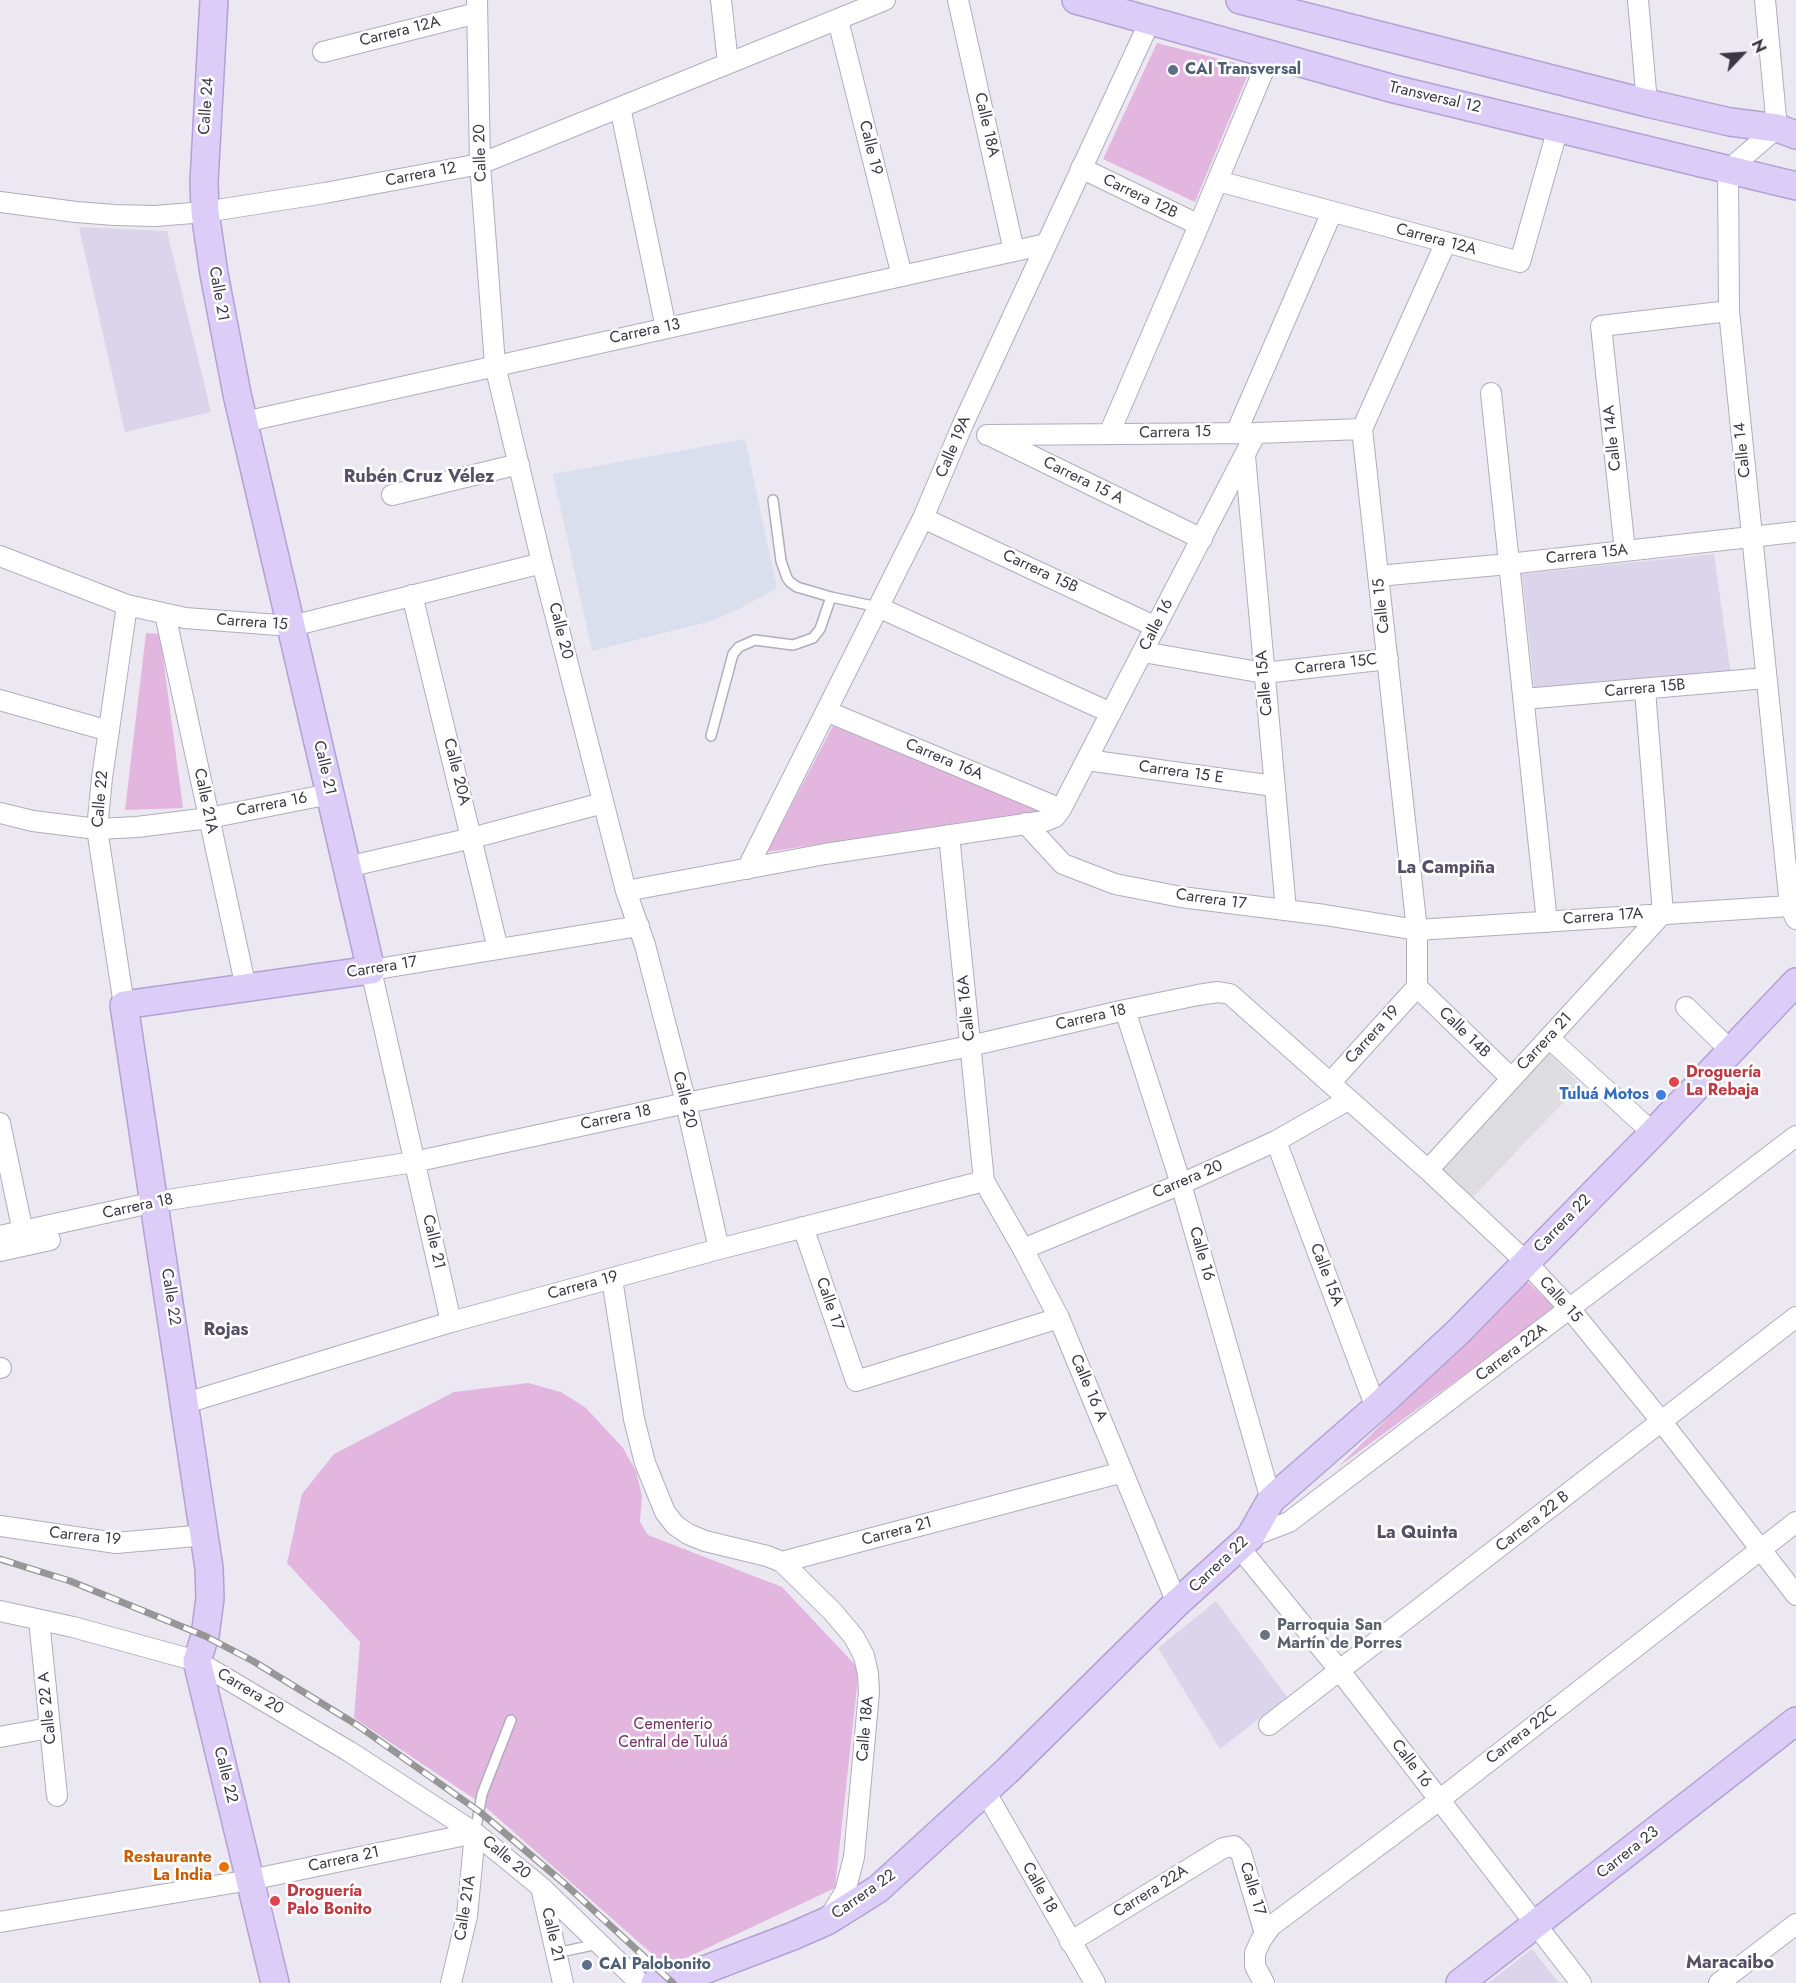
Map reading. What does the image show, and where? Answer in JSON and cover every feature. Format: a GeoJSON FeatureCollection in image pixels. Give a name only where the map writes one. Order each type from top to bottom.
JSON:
{"type":"FeatureCollection","features":[{"type":"Feature","properties":{"kind":"street","name":"Calle 24"},"geometry":{"type":"LineString","coordinates":[[205,212],[205,135],[214,0]]}},
{"type":"Feature","properties":{"kind":"street"},"geometry":{"type":"LineString","coordinates":[[721,0],[728,63]]}},
{"type":"Feature","properties":{"kind":"street","name":"Carrera 12"},"geometry":{"type":"LineString","coordinates":[[0,202],[76,213],[155,216],[205,212],[325,193],[480,164],[885,0]]}},
{"type":"Feature","properties":{"kind":"street","name":"Calle 18A"},"geometry":{"type":"LineString","coordinates":[[958,0],[1014,251]]}},
{"type":"Feature","properties":{"kind":"street","name":"Transversal 12"},"geometry":{"type":"LineString","coordinates":[[1076,0],[1394,89],[1796,186]]}},
{"type":"Feature","properties":{"kind":"street"},"geometry":{"type":"LineString","coordinates":[[1240,0],[1307,8],[1647,103],[1730,122],[1786,131]]}},
{"type":"Feature","properties":{"kind":"street"},"geometry":{"type":"LineString","coordinates":[[1638,0],[1647,103]]}},
{"type":"Feature","properties":{"kind":"street"},"geometry":{"type":"LineString","coordinates":[[1765,0],[1786,131]]}},
{"type":"Feature","properties":{"kind":"street","name":"Carrera 12A"},"geometry":{"type":"LineString","coordinates":[[323,52],[477,7]]}},
{"type":"Feature","properties":{"kind":"street","name":"Calle 20"},"geometry":{"type":"LineString","coordinates":[[477,7],[480,164],[495,365],[603,803],[626,891],[639,926],[686,1103],[719,1249]]}},
{"type":"Feature","properties":{"kind":"street","name":"Calle 19"},"geometry":{"type":"LineString","coordinates":[[838,20],[902,276]]}},
{"type":"Feature","properties":{"kind":"street","name":"Calle 19A"},"geometry":{"type":"LineString","coordinates":[[747,869],[923,518],[963,424],[1150,21]]}},
{"type":"Feature","properties":{"kind":"street"},"geometry":{"type":"LineString","coordinates":[[1108,434],[1270,55]]}},
{"type":"Feature","properties":{"kind":"street"},"geometry":{"type":"LineString","coordinates":[[620,107],[666,328]]}},
{"type":"Feature","properties":{"kind":"street","name":"Carrera 12A"},"geometry":{"type":"LineString","coordinates":[[1218,181],[1520,262],[1558,128]]}},
{"type":"Feature","properties":{"kind":"street"},"geometry":{"type":"LineString","coordinates":[[1728,170],[1786,131]]}},
{"type":"Feature","properties":{"kind":"street","name":"Carrera 12B"},"geometry":{"type":"LineString","coordinates":[[1081,168],[1199,225]]}},
{"type":"Feature","properties":{"kind":"street","name":"Calle 14"},"geometry":{"type":"LineString","coordinates":[[1728,170],[1729,311],[1766,678],[1793,913]]}},
{"type":"Feature","properties":{"kind":"street","name":"Calle 21"},"geometry":{"type":"LineString","coordinates":[[205,212],[226,343],[451,1322]]}},
{"type":"Feature","properties":{"kind":"street"},"geometry":{"type":"LineString","coordinates":[[1236,432],[1332,212]]}},
{"type":"Feature","properties":{"kind":"street"},"geometry":{"type":"LineString","coordinates":[[1362,429],[1446,242]]}},
{"type":"Feature","properties":{"kind":"street","name":"Carrera 13"},"geometry":{"type":"LineString","coordinates":[[244,422],[1046,244]]}},
{"type":"Feature","properties":{"kind":"street","name":"Calle 14A"},"geometry":{"type":"LineString","coordinates":[[1625,551],[1601,326],[1729,311]]}},
{"type":"Feature","properties":{"kind":"street"},"geometry":{"type":"LineString","coordinates":[[1491,393],[1547,922]]}},
{"type":"Feature","properties":{"kind":"street","name":"Carrera 15 A"},"geometry":{"type":"LineString","coordinates":[[963,424],[1202,539]]}},
{"type":"Feature","properties":{"kind":"street","name":"Carrera 15"},"geometry":{"type":"LineString","coordinates":[[987,435],[1256,433],[1362,429]]}},
{"type":"Feature","properties":{"kind":"street","name":"Calle 15"},"geometry":{"type":"LineString","coordinates":[[1362,429],[1417,930],[1417,987]]}},
{"type":"Feature","properties":{"kind":"street","name":"Calle 16"},"geometry":{"type":"LineString","coordinates":[[1058,813],[1256,433]]}},
{"type":"Feature","properties":{"kind":"street","name":"Calle 15A"},"geometry":{"type":"LineString","coordinates":[[1245,455],[1286,910]]}},
{"type":"Feature","properties":{"kind":"street"},"geometry":{"type":"LineString","coordinates":[[392,495],[519,464]]}},
{"type":"Feature","properties":{"kind":"street","name":"Carrera 15B"},"geometry":{"type":"LineString","coordinates":[[923,518],[1156,627]]}},
{"type":"Feature","properties":{"kind":"street","name":"Carrera 15A"},"geometry":{"type":"LineString","coordinates":[[1378,576],[1796,532]]}},
{"type":"Feature","properties":{"kind":"street","name":"Carrera 15"},"geometry":{"type":"LineString","coordinates":[[0,556],[127,605],[185,618],[292,626],[542,563]]}},
{"type":"Feature","properties":{"kind":"street","name":"Calle 20A"},"geometry":{"type":"LineString","coordinates":[[412,595],[498,949]]}},
{"type":"Feature","properties":{"kind":"street","name":"Calle 22"},"geometry":{"type":"LineString","coordinates":[[127,605],[102,778],[97,829],[153,1212],[206,1535],[210,1598],[205,1636],[197,1661],[275,1983]]}},
{"type":"Feature","properties":{"kind":"street"},"geometry":{"type":"LineString","coordinates":[[879,607],[1111,713]]}},
{"type":"Feature","properties":{"kind":"street","name":"Calle 21A"},"geometry":{"type":"LineString","coordinates":[[165,614],[246,988]]}},
{"type":"Feature","properties":{"kind":"street","name":"Carrera 15C"},"geometry":{"type":"LineString","coordinates":[[1143,652],[1264,674],[1388,659]]}},
{"type":"Feature","properties":{"kind":"street","name":"Carrera 15B"},"geometry":{"type":"LineString","coordinates":[[1524,699],[1766,678]]}},
{"type":"Feature","properties":{"kind":"street"},"geometry":{"type":"LineString","coordinates":[[1645,690],[1663,913]]}},
{"type":"Feature","properties":{"kind":"street"},"geometry":{"type":"LineString","coordinates":[[0,700],[109,731]]}},
{"type":"Feature","properties":{"kind":"street","name":"Carrera 16A"},"geometry":{"type":"LineString","coordinates":[[826,711],[1058,813]]}},
{"type":"Feature","properties":{"kind":"street","name":"Carrera 15 E"},"geometry":{"type":"LineString","coordinates":[[1087,760],[1274,786]]}},
{"type":"Feature","properties":{"kind":"street","name":"Carrera 16"},"geometry":{"type":"LineString","coordinates":[[0,813],[33,821],[97,829],[137,827],[209,818],[330,794]]}},
{"type":"Feature","properties":{"kind":"street"},"geometry":{"type":"LineString","coordinates":[[347,867],[472,838],[603,803]]}},
{"type":"Feature","properties":{"kind":"street"},"geometry":{"type":"LineString","coordinates":[[626,891],[1045,820],[1058,813]]}},
{"type":"Feature","properties":{"kind":"street","name":"Carrera 17"},"geometry":{"type":"LineString","coordinates":[[1025,823],[1063,864],[1115,884],[1181,897],[1417,930]]}},
{"type":"Feature","properties":{"kind":"street","name":"Calle 16A"},"geometry":{"type":"LineString","coordinates":[[949,835],[984,1181]]}},
{"type":"Feature","properties":{"kind":"street","name":"Carrera 17A"},"geometry":{"type":"LineString","coordinates":[[1417,930],[1663,913],[1793,913]]}},
{"type":"Feature","properties":{"kind":"street","name":"Carrera 21"},"geometry":{"type":"LineString","coordinates":[[1428,1170],[1663,913]]}},
{"type":"Feature","properties":{"kind":"street","name":"Carrera 17"},"geometry":{"type":"LineString","coordinates":[[124,1005],[371,970],[639,926]]}},
{"type":"Feature","properties":{"kind":"street","name":"Carrera 22"},"geometry":{"type":"LineString","coordinates":[[655,1983],[704,1977],[753,1952],[827,1921],[878,1889],[985,1791],[1177,1603],[1245,1542],[1271,1500],[1458,1332],[1653,1133],[1796,982]]}},
{"type":"Feature","properties":{"kind":"street","name":"Calle 14B"},"geometry":{"type":"LineString","coordinates":[[1417,987],[1511,1078]]}},
{"type":"Feature","properties":{"kind":"street","name":"Carrera 19"},"geometry":{"type":"LineString","coordinates":[[1330,1083],[1417,987]]}},
{"type":"Feature","properties":{"kind":"street","name":"Carrera 18"},"geometry":{"type":"LineString","coordinates":[[0,1236],[153,1212],[414,1162],[686,1103],[970,1046],[1125,1010],[1198,995],[1218,992],[1230,994]]}},
{"type":"Feature","properties":{"kind":"street","name":"Calle 15"},"geometry":{"type":"LineString","coordinates":[[1230,994],[1428,1170],[1526,1262],[1570,1309],[1662,1422],[1796,1595]]}},
{"type":"Feature","properties":{"kind":"street"},"geometry":{"type":"LineString","coordinates":[[1686,1007],[1731,1051]]}},
{"type":"Feature","properties":{"kind":"street","name":"Calle 16"},"geometry":{"type":"LineString","coordinates":[[1125,1010],[1181,1184],[1271,1500]]}},
{"type":"Feature","properties":{"kind":"street"},"geometry":{"type":"LineString","coordinates":[[1550,1038],[1653,1133]]}},
{"type":"Feature","properties":{"kind":"street","name":"Carrera 20"},"geometry":{"type":"LineString","coordinates":[[1023,1249],[1181,1184],[1276,1141],[1348,1100]]}},
{"type":"Feature","properties":{"kind":"street"},"geometry":{"type":"LineString","coordinates":[[0,1123],[23,1232]]}},
{"type":"Feature","properties":{"kind":"street","name":"Carrera 22A"},"geometry":{"type":"LineString","coordinates":[[1245,1542],[1289,1522],[1796,1136]]}},
{"type":"Feature","properties":{"kind":"street","name":"Calle 15A"},"geometry":{"type":"LineString","coordinates":[[1276,1141],[1376,1408]]}},
{"type":"Feature","properties":{"kind":"street","name":"Carrera 19"},"geometry":{"type":"LineString","coordinates":[[186,1403],[451,1322],[719,1249],[984,1181]]}},
{"type":"Feature","properties":{"kind":"street","name":"Calle 16 A"},"geometry":{"type":"LineString","coordinates":[[984,1181],[1059,1318],[1177,1603]]}},
{"type":"Feature","properties":{"kind":"street"},"geometry":{"type":"LineString","coordinates":[[0,1251],[153,1212]]}},
{"type":"Feature","properties":{"kind":"street","name":"Calle 17"},"geometry":{"type":"LineString","coordinates":[[803,1227],[856,1381],[1059,1318]]}},
{"type":"Feature","properties":{"kind":"street"},"geometry":{"type":"LineString","coordinates":[[612,1279],[634,1419],[645,1463],[665,1512],[675,1525],[688,1534],[705,1541],[767,1556],[782,1563]]}},
{"type":"Feature","properties":{"kind":"street","name":"Carrera 22 B"},"geometry":{"type":"LineString","coordinates":[[1269,1725],[1796,1317]]}},
{"type":"Feature","properties":{"kind":"street","name":"Carrera 21"},"geometry":{"type":"LineString","coordinates":[[782,1563],[1123,1473]]}},
{"type":"Feature","properties":{"kind":"street","name":"Carrera 22C"},"geometry":{"type":"LineString","coordinates":[[1263,1983],[1255,1966],[1254,1953],[1271,1926],[1438,1801],[1796,1522]]}},
{"type":"Feature","properties":{"kind":"street","name":"Carrera 19"},"geometry":{"type":"LineString","coordinates":[[0,1526],[116,1543],[206,1535]]}},
{"type":"Feature","properties":{"kind":"street","name":"Calle 16"},"geometry":{"type":"LineString","coordinates":[[1245,1542],[1438,1801],[1581,1983]]}},
{"type":"Feature","properties":{"kind":"street","name":"Calle 18A"},"geometry":{"type":"LineString","coordinates":[[782,1563],[826,1605],[854,1637],[864,1656],[868,1674],[869,1692],[854,1857],[845,1892],[827,1921]]}},
{"type":"Feature","properties":{"kind":"street","name":"Carrera 20"},"geometry":{"type":"LineString","coordinates":[[0,1611],[140,1644],[197,1661],[350,1752],[476,1833]]}},
{"type":"Feature","properties":{"kind":"street","name":"Calle 22 A"},"geometry":{"type":"LineString","coordinates":[[39,1620],[57,1797]]}},
{"type":"Feature","properties":{"kind":"street","name":"Carrera 23"},"geometry":{"type":"LineString","coordinates":[[1460,1983],[1796,1721]]}},
{"type":"Feature","properties":{"kind":"street"},"geometry":{"type":"LineString","coordinates":[[0,1737],[49,1728]]}},
{"type":"Feature","properties":{"kind":"street","name":"Calle 18"},"geometry":{"type":"LineString","coordinates":[[985,1791],[1095,1983]]}},
{"type":"Feature","properties":{"kind":"street","name":"Calle 20"},"geometry":{"type":"LineString","coordinates":[[476,1833],[541,1887],[640,1983]]}},
{"type":"Feature","properties":{"kind":"street","name":"Calle 21A"},"geometry":{"type":"LineString","coordinates":[[451,1983],[467,1916],[476,1833]]}},
{"type":"Feature","properties":{"kind":"street","name":"Carrera 21"},"geometry":{"type":"LineString","coordinates":[[0,1922],[250,1880],[476,1833]]}},
{"type":"Feature","properties":{"kind":"street","name":"Carrera 22A"},"geometry":{"type":"LineString","coordinates":[[1070,1942],[1223,1848],[1234,1846]]}},
{"type":"Feature","properties":{"kind":"street","name":"Calle 17"},"geometry":{"type":"LineString","coordinates":[[1234,1846],[1241,1853],[1266,1934]]}},
{"type":"Feature","properties":{"kind":"street","name":"Calle 21"},"geometry":{"type":"LineString","coordinates":[[541,1887],[563,1983]]}},
{"type":"Feature","properties":{"kind":"street"},"geometry":{"type":"LineString","coordinates":[[1719,1983],[1796,1924]]}},
{"type":"Feature","properties":{"kind":"lane"},"geometry":{"type":"LineString","coordinates":[[772,500],[780,561],[787,578],[797,587],[879,607]]}},
{"type":"Feature","properties":{"kind":"lane"},"geometry":{"type":"LineString","coordinates":[[711,736],[734,654],[739,647],[754,640],[793,645],[813,638],[820,629],[831,597]]}},
{"type":"Feature","properties":{"kind":"lane"},"geometry":{"type":"LineString","coordinates":[[476,1833],[482,1794],[511,1720]]}},
{"type":"Feature","properties":{"kind":"lane"},"geometry":{"type":"LineString","coordinates":[[556,1953],[600,1944]]}},
{"type":"Feature","properties":{"kind":"shaded area"},"geometry":{"type":"Polygon","coordinates":[[[79,227],[167,231],[211,412],[125,432],[79,227]]]}},
{"type":"Feature","properties":{"kind":"shaded area"},"geometry":{"type":"Polygon","coordinates":[[[745,439],[777,588],[711,621],[592,651],[553,474],[745,439]]]}},
{"type":"Feature","properties":{"kind":"shaded area"},"geometry":{"type":"Polygon","coordinates":[[[1714,554],[1731,675],[1535,695],[1522,574],[1714,554]]]}},
{"type":"Feature","properties":{"kind":"shaded area"},"geometry":{"type":"Polygon","coordinates":[[[1549,1053],[1580,1085],[1472,1198],[1441,1167],[1549,1053]]]}},
{"type":"Feature","properties":{"kind":"shaded area"},"geometry":{"type":"Polygon","coordinates":[[[1216,1601],[1287,1697],[1220,1749],[1158,1648],[1216,1601]]]}},
{"type":"Feature","properties":{"kind":"shaded area"},"geometry":{"type":"Polygon","coordinates":[[[1532,1949],[1559,1983],[1488,1983],[1532,1949]]]}},
{"type":"Feature","properties":{"kind":"green space"},"geometry":{"type":"Polygon","coordinates":[[[1157,43],[1251,67],[1195,202],[1103,159],[1157,43]]]}},
{"type":"Feature","properties":{"kind":"green space"},"geometry":{"type":"Polygon","coordinates":[[[146,633],[160,634],[183,808],[125,810],[146,633]]]}},
{"type":"Feature","properties":{"kind":"green space"},"geometry":{"type":"Polygon","coordinates":[[[833,726],[1040,811],[767,852],[833,726]]]}},
{"type":"Feature","properties":{"kind":"green space"},"geometry":{"type":"Polygon","coordinates":[[[1527,1281],[1555,1308],[1338,1467],[1527,1281]]]}},
{"type":"Feature","properties":{"kind":"green space","name":"Cementerio Central de Tuluá"},"geometry":{"type":"Polygon","coordinates":[[[528,1383],[561,1392],[586,1408],[623,1448],[636,1471],[642,1496],[640,1522],[648,1535],[782,1587],[859,1669],[835,1888],[667,1967],[482,1804],[354,1718],[360,1642],[287,1563],[302,1494],[334,1454],[454,1392],[528,1383]]]}},
{"type":"Feature","properties":{"kind":"railway"},"geometry":{"type":"LineString","coordinates":[[0,1559],[70,1581],[205,1636],[253,1661],[357,1725],[480,1812],[565,1884],[673,1983]]}},
{"type":"Feature","properties":{"kind":"place","name":"CAI Transversal"},"geometry":{"type":"Point","coordinates":[1173,70]}},
{"type":"Feature","properties":{"kind":"place","name":"Droguería La Rebaja"},"geometry":{"type":"Point","coordinates":[1674,1082]}},
{"type":"Feature","properties":{"kind":"place","name":"Tuluá Motos"},"geometry":{"type":"Point","coordinates":[1661,1095]}},
{"type":"Feature","properties":{"kind":"place","name":"Parroquia San Martín de Porres"},"geometry":{"type":"Point","coordinates":[1265,1635]}},
{"type":"Feature","properties":{"kind":"place","name":"Restaurante La India"},"geometry":{"type":"Point","coordinates":[224,1867]}},
{"type":"Feature","properties":{"kind":"place","name":"Droguería Palo Bonito"},"geometry":{"type":"Point","coordinates":[275,1901]}},
{"type":"Feature","properties":{"kind":"place","name":"CAI Palobonito"},"geometry":{"type":"Point","coordinates":[587,1965]}},
{"type":"Feature","properties":{"kind":"district","name":"Rubén Cruz Vélez"},"geometry":{"type":"Point","coordinates":[419,478]}},
{"type":"Feature","properties":{"kind":"district","name":"La Campiña"},"geometry":{"type":"Point","coordinates":[1446,869]}},
{"type":"Feature","properties":{"kind":"district","name":"Rojas"},"geometry":{"type":"Point","coordinates":[226,1331]}},
{"type":"Feature","properties":{"kind":"district","name":"La Quinta"},"geometry":{"type":"Point","coordinates":[1417,1534]}},
{"type":"Feature","properties":{"kind":"district","name":"Maracaibo"},"geometry":{"type":"Point","coordinates":[1730,1964]}}]}
